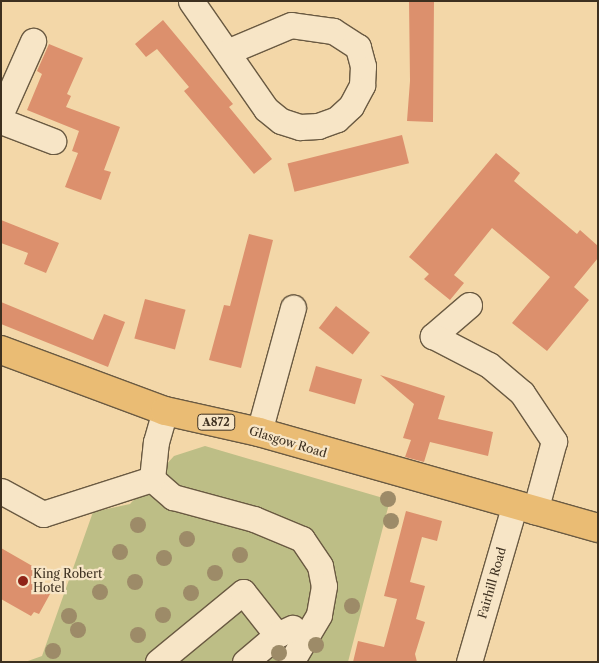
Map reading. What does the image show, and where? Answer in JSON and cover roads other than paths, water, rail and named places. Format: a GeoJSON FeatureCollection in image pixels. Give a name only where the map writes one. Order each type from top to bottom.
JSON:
{"type":"FeatureCollection","features":[{"type":"Feature","properties":{"kind":"main road","name":"Glasgow Road"},"geometry":{"type":"LineString","coordinates":[[1,350],[166,411],[259,432],[328,454],[525,507]]}},
{"type":"Feature","properties":{"kind":"main road","name":"A872"},"geometry":{"type":"LineString","coordinates":[[525,507],[598,528]]}},
{"type":"Feature","properties":{"kind":"street"},"geometry":{"type":"LineString","coordinates":[[192,1],[266,109],[281,121],[300,127],[318,126],[336,119],[351,106],[362,85],[363,66],[358,47],[333,31],[290,25],[228,52]]}},
{"type":"Feature","properties":{"kind":"street"},"geometry":{"type":"LineString","coordinates":[[1,113],[33,41]]}},
{"type":"Feature","properties":{"kind":"street"},"geometry":{"type":"LineString","coordinates":[[1,121],[53,140]]}},
{"type":"Feature","properties":{"kind":"street","name":"Fairhill Road"},"geometry":{"type":"LineString","coordinates":[[469,305],[433,336],[489,365],[522,393],[554,441],[525,507],[469,662]]}},
{"type":"Feature","properties":{"kind":"street"},"geometry":{"type":"LineString","coordinates":[[259,432],[293,308]]}},
{"type":"Feature","properties":{"kind":"street"},"geometry":{"type":"LineString","coordinates":[[152,480],[156,442],[166,411]]}},
{"type":"Feature","properties":{"kind":"street"},"geometry":{"type":"LineString","coordinates":[[1,491],[43,514],[152,480]]}},
{"type":"Feature","properties":{"kind":"street"},"geometry":{"type":"LineString","coordinates":[[152,480],[173,497],[254,519],[302,539],[320,566],[324,586],[319,615],[291,662]]}},
{"type":"Feature","properties":{"kind":"street"},"geometry":{"type":"LineString","coordinates":[[158,662],[242,592],[277,635]]}},
{"type":"Feature","properties":{"kind":"street"},"geometry":{"type":"LineString","coordinates":[[245,662],[277,635],[319,615]]}},
{"type":"Feature","properties":{"kind":"place","name":"King Robert Hotel"},"geometry":{"type":"Point","coordinates":[23,581]}}]}
